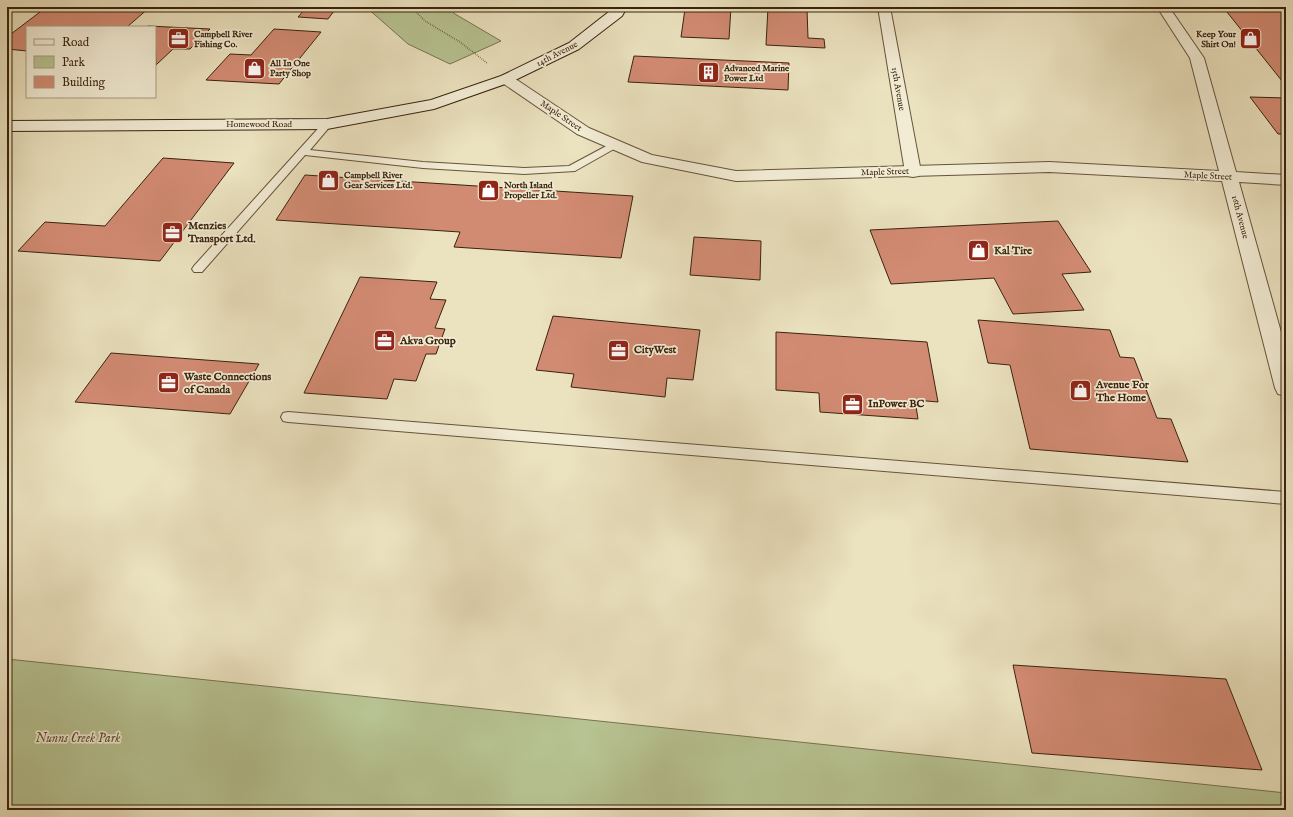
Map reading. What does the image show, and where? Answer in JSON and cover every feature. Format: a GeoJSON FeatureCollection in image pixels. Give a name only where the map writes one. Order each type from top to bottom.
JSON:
{"type":"FeatureCollection","features":[{"type":"Feature","properties":{"kind":"street","name":"14th Avenue"},"geometry":{"type":"LineString","coordinates":[[506,79],[574,46],[617,13],[622,7]]}},
{"type":"Feature","properties":{"kind":"street","name":"15th Avenue"},"geometry":{"type":"LineString","coordinates":[[884,7],[913,172]]}},
{"type":"Feature","properties":{"kind":"street","name":"16th Avenue"},"geometry":{"type":"LineString","coordinates":[[1163,7],[1197,58],[1286,388]]}},
{"type":"Feature","properties":{"kind":"street","name":"Homewood Road"},"geometry":{"type":"LineString","coordinates":[[7,126],[327,124],[434,104],[506,79]]}},
{"type":"Feature","properties":{"kind":"street","name":"Maple Street"},"geometry":{"type":"LineString","coordinates":[[506,79],[583,131],[648,159],[736,176],[1049,167],[1286,180]]}},
{"type":"Feature","properties":{"kind":"lane"},"geometry":{"type":"LineString","coordinates":[[198,269],[327,124]]}},
{"type":"Feature","properties":{"kind":"lane"},"geometry":{"type":"LineString","coordinates":[[302,152],[423,165],[524,170],[570,169],[616,145]]}},
{"type":"Feature","properties":{"kind":"lane"},"geometry":{"type":"LineString","coordinates":[[288,417],[1286,498]]}},
{"type":"Feature","properties":{"kind":"path"},"geometry":{"type":"LineString","coordinates":[[411,7],[424,22],[460,42],[506,79]]}},
{"type":"Feature","properties":{"kind":"green space"},"geometry":{"type":"Polygon","coordinates":[[[366,7],[448,7],[455,14],[501,41],[450,64],[408,44],[366,7]]]}},
{"type":"Feature","properties":{"kind":"green space","name":"Nunns Creek Park"},"geometry":{"type":"Polygon","coordinates":[[[7,659],[1286,793],[1286,810],[7,810],[7,659]]]}},
{"type":"Feature","properties":{"kind":"building"},"geometry":{"type":"Polygon","coordinates":[[[40,7],[150,7],[128,26],[26,26],[26,51],[7,49],[7,37],[40,12],[35,11],[40,7]]]}},
{"type":"Feature","properties":{"kind":"building"},"geometry":{"type":"Polygon","coordinates":[[[257,7],[337,7],[328,19],[298,17],[305,9],[257,7]]]}},
{"type":"Feature","properties":{"kind":"building"},"geometry":{"type":"Polygon","coordinates":[[[696,7],[731,7],[729,39],[681,37],[685,9],[696,9],[696,7]]]}},
{"type":"Feature","properties":{"kind":"building"},"geometry":{"type":"Polygon","coordinates":[[[768,7],[807,9],[808,38],[824,39],[825,48],[766,45],[768,7]]]}},
{"type":"Feature","properties":{"kind":"building"},"geometry":{"type":"Polygon","coordinates":[[[1030,7],[1054,7],[1056,11],[1031,9],[1030,7]]]}},
{"type":"Feature","properties":{"kind":"building"},"geometry":{"type":"Polygon","coordinates":[[[1223,7],[1281,7],[1286,12],[1286,86],[1223,7]]]}},
{"type":"Feature","properties":{"kind":"building","name":"Campbell River Fishing Co."},"geometry":{"type":"Polygon","coordinates":[[[156,26],[210,29],[190,49],[173,49],[156,65],[156,26]]]}},
{"type":"Feature","properties":{"kind":"building","name":"All In One Party Shop"},"geometry":{"type":"Polygon","coordinates":[[[274,29],[321,32],[279,84],[206,80],[230,54],[251,55],[274,29]]]}},
{"type":"Feature","properties":{"kind":"building","name":"Advanced Marine Power Ltd"},"geometry":{"type":"Polygon","coordinates":[[[634,56],[789,63],[788,90],[628,82],[634,56]]]}},
{"type":"Feature","properties":{"kind":"building"},"geometry":{"type":"Polygon","coordinates":[[[1250,97],[1286,98],[1286,134],[1278,134],[1250,97]]]}},
{"type":"Feature","properties":{"kind":"building"},"geometry":{"type":"Polygon","coordinates":[[[163,158],[234,163],[160,261],[18,251],[45,222],[105,226],[163,158]]]}},
{"type":"Feature","properties":{"kind":"building"},"geometry":{"type":"Polygon","coordinates":[[[305,175],[633,196],[621,258],[454,247],[460,232],[276,220],[305,175]]]}},
{"type":"Feature","properties":{"kind":"building","name":"Kal Tire"},"geometry":{"type":"Polygon","coordinates":[[[1058,221],[1091,272],[1062,274],[1084,310],[1013,314],[994,278],[891,284],[870,230],[1058,221]]]}},
{"type":"Feature","properties":{"kind":"building"},"geometry":{"type":"Polygon","coordinates":[[[694,237],[761,241],[760,280],[690,275],[694,237]]]}},
{"type":"Feature","properties":{"kind":"building","name":"Akva Group"},"geometry":{"type":"Polygon","coordinates":[[[360,277],[437,282],[430,299],[446,300],[435,328],[445,329],[436,354],[426,354],[416,381],[394,379],[387,399],[304,393],[360,277]]]}},
{"type":"Feature","properties":{"kind":"building","name":"CityWest"},"geometry":{"type":"Polygon","coordinates":[[[553,316],[700,330],[693,380],[667,378],[665,397],[571,387],[574,374],[536,370],[553,316]]]}},
{"type":"Feature","properties":{"kind":"building","name":"Avenue For The Home"},"geometry":{"type":"Polygon","coordinates":[[[978,320],[1110,330],[1120,357],[1134,358],[1157,418],[1171,419],[1188,462],[1030,449],[1010,365],[988,363],[978,320]]]}},
{"type":"Feature","properties":{"kind":"building"},"geometry":{"type":"Polygon","coordinates":[[[776,332],[927,342],[938,402],[915,400],[918,419],[820,412],[819,393],[776,390],[776,332]]]}},
{"type":"Feature","properties":{"kind":"building","name":"Waste Connections of Canada"},"geometry":{"type":"Polygon","coordinates":[[[111,353],[259,364],[230,414],[75,402],[111,353]]]}},
{"type":"Feature","properties":{"kind":"building"},"geometry":{"type":"Polygon","coordinates":[[[1013,665],[1226,679],[1262,770],[1032,753],[1013,665]]]}},
{"type":"Feature","properties":{"kind":"place","name":"Campbell River Fishing Co."},"geometry":{"type":"Point","coordinates":[178,39]}},
{"type":"Feature","properties":{"kind":"place","name":"Keep Your Shirt On!"},"geometry":{"type":"Point","coordinates":[1251,39]}},
{"type":"Feature","properties":{"kind":"place","name":"All In One Party Shop"},"geometry":{"type":"Point","coordinates":[255,68]}},
{"type":"Feature","properties":{"kind":"place","name":"Advanced Marine Power Ltd"},"geometry":{"type":"Point","coordinates":[709,73]}},
{"type":"Feature","properties":{"kind":"place","name":"Campbell River Gear Services Ltd."},"geometry":{"type":"Point","coordinates":[328,180]}},
{"type":"Feature","properties":{"kind":"place","name":"North Island Propeller Ltd."},"geometry":{"type":"Point","coordinates":[488,190]}},
{"type":"Feature","properties":{"kind":"place","name":"Menzies Transport Ltd."},"geometry":{"type":"Point","coordinates":[173,232]}},
{"type":"Feature","properties":{"kind":"place","name":"Kal Tire"},"geometry":{"type":"Point","coordinates":[978,251]}},
{"type":"Feature","properties":{"kind":"place","name":"Akva Group"},"geometry":{"type":"Point","coordinates":[385,341]}},
{"type":"Feature","properties":{"kind":"place","name":"CityWest"},"geometry":{"type":"Point","coordinates":[619,350]}},
{"type":"Feature","properties":{"kind":"place","name":"Waste Connections of Canada"},"geometry":{"type":"Point","coordinates":[169,383]}},
{"type":"Feature","properties":{"kind":"place","name":"Avenue For The Home"},"geometry":{"type":"Point","coordinates":[1081,391]}},
{"type":"Feature","properties":{"kind":"place","name":"InPower BC"},"geometry":{"type":"Point","coordinates":[853,404]}}]}
